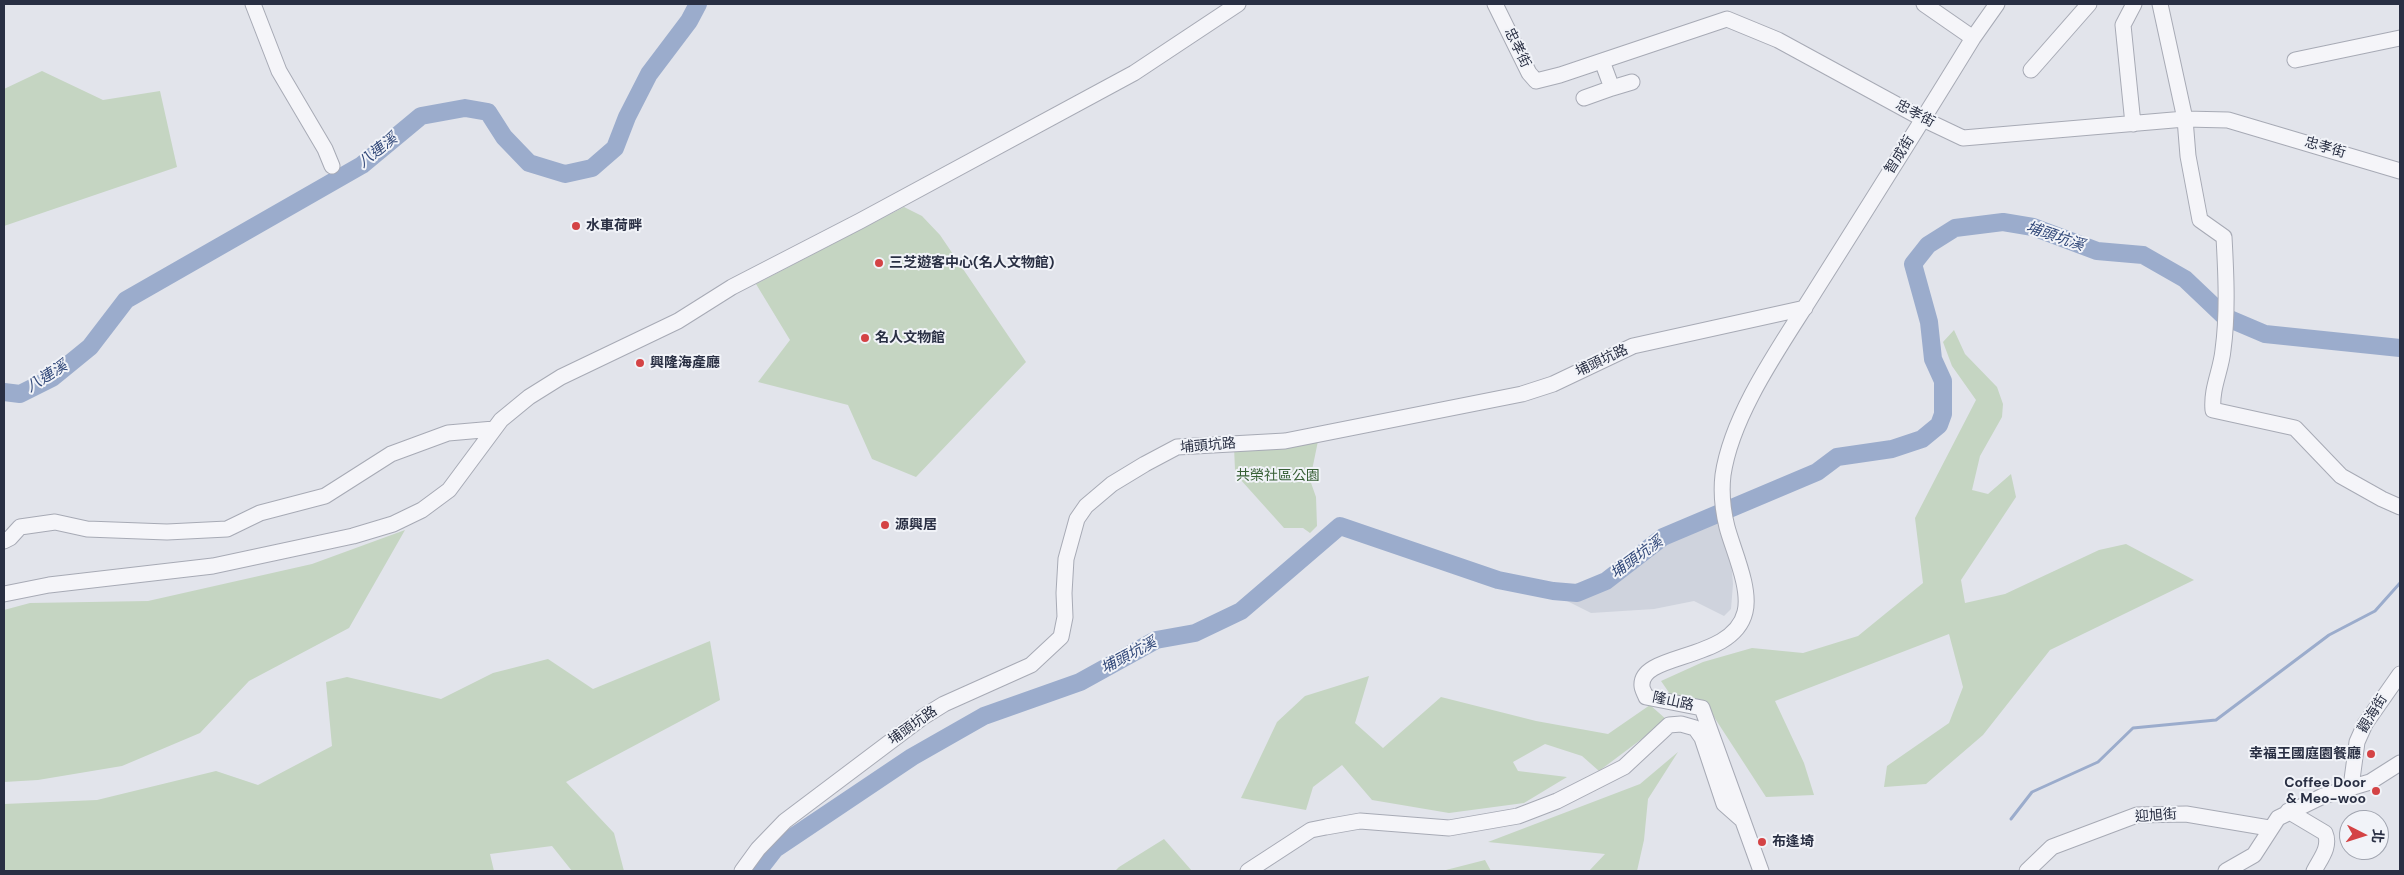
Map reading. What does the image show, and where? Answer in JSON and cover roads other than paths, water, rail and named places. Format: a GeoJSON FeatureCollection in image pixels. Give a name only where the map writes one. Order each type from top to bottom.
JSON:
{"type":"FeatureCollection","features":[{"type":"Feature","properties":{"kind":"street"},"geometry":{"type":"LineString","coordinates":[[253,4],[279,72],[325,149],[332,166]]}},
{"type":"Feature","properties":{"kind":"street"},"geometry":{"type":"LineString","coordinates":[[4,594],[49,585],[213,566],[353,536],[393,524],[422,510],[449,490],[501,420],[529,397],[561,377],[678,321],[732,287],[860,221],[1134,73],[1238,4]]}},
{"type":"Feature","properties":{"kind":"street","name":"忠孝街"},"geometry":{"type":"LineString","coordinates":[[1495,4],[1530,73],[1536,81],[1560,75],[1726,19],[1778,40],[1923,119],[1963,138],[2185,118],[2228,120],[2400,171]]}},
{"type":"Feature","properties":{"kind":"street"},"geometry":{"type":"LineString","coordinates":[[1924,4],[1973,38]]}},
{"type":"Feature","properties":{"kind":"street","name":"智成街"},"geometry":{"type":"LineString","coordinates":[[1805,308],[1973,38],[1997,4]]}},
{"type":"Feature","properties":{"kind":"street"},"geometry":{"type":"LineString","coordinates":[[2031,70],[2089,4]]}},
{"type":"Feature","properties":{"kind":"street"},"geometry":{"type":"LineString","coordinates":[[2133,124],[2123,25],[2134,4]]}},
{"type":"Feature","properties":{"kind":"street"},"geometry":{"type":"LineString","coordinates":[[2160,4],[2185,118],[2188,156],[2200,220],[2224,237],[2226,272],[2224,349],[2219,373],[2214,382],[2213,410],[2295,428],[2342,476],[2382,500],[2400,507]]}},
{"type":"Feature","properties":{"kind":"street"},"geometry":{"type":"LineString","coordinates":[[2295,60],[2400,38]]}},
{"type":"Feature","properties":{"kind":"street"},"geometry":{"type":"LineString","coordinates":[[1602,61],[1612,88]]}},
{"type":"Feature","properties":{"kind":"street"},"geometry":{"type":"LineString","coordinates":[[1584,98],[1632,82]]}},
{"type":"Feature","properties":{"kind":"street","name":"隆山路"},"geometry":{"type":"LineString","coordinates":[[1761,871],[1702,708],[1646,697],[1642,686],[1644,676],[1652,668],[1722,642],[1739,626],[1745,612],[1745,598],[1726,525],[1722,499],[1723,475],[1738,423],[1805,308]]}},
{"type":"Feature","properties":{"kind":"street","name":"埔頭坑路"},"geometry":{"type":"LineString","coordinates":[[742,871],[758,849],[785,821],[923,717],[944,704],[1030,665],[1061,637],[1065,618],[1066,558],[1077,519],[1086,506],[1112,484],[1176,447],[1285,441],[1496,400],[1553,384],[1633,346],[1805,308]]}},
{"type":"Feature","properties":{"kind":"street"},"geometry":{"type":"LineString","coordinates":[[4,541],[10,538],[20,527],[55,522],[87,529],[167,532],[227,530],[260,513],[324,496],[391,454],[448,433],[494,430]]}},
{"type":"Feature","properties":{"kind":"street","name":"觀海街"},"geometry":{"type":"LineString","coordinates":[[2351,788],[2356,742],[2365,724],[2400,674]]}},
{"type":"Feature","properties":{"kind":"street"},"geometry":{"type":"LineString","coordinates":[[1248,871],[1311,830],[1360,821],[1449,828],[1518,816],[1558,801],[1624,767],[1669,725],[1681,724],[1695,728],[1702,738],[1724,804],[1741,819]]}},
{"type":"Feature","properties":{"kind":"street"},"geometry":{"type":"LineString","coordinates":[[2247,871],[2269,828],[2278,818],[2288,811],[2370,782],[2400,763]]}},
{"type":"Feature","properties":{"kind":"street"},"geometry":{"type":"LineString","coordinates":[[2288,811],[2325,833],[2328,839],[2326,848],[2314,871]]}},
{"type":"Feature","properties":{"kind":"street","name":"迎旭街"},"geometry":{"type":"LineString","coordinates":[[2027,871],[2052,847],[2137,815],[2186,814],[2269,828]]}},
{"type":"Feature","properties":{"kind":"street"},"geometry":{"type":"LineString","coordinates":[[2226,871],[2254,855]]}},
{"type":"Feature","properties":{"kind":"waterway","name":"八連溪"},"geometry":{"type":"LineString","coordinates":[[4,392],[20,394],[52,378],[90,347],[126,300],[362,165],[421,116],[465,108],[488,112],[504,137],[529,163],[565,174],[592,168],[615,148],[627,117],[649,74],[689,21],[698,4]]}},
{"type":"Feature","properties":{"kind":"waterway","name":"埔頭坑溪"},"geometry":{"type":"LineString","coordinates":[[758,871],[775,849],[912,757],[984,716],[1080,682],[1156,640],[1195,633],[1241,611],[1340,526],[1498,580],[1553,591],[1577,593],[1606,581],[1663,537],[1817,472],[1837,457],[1892,449],[1922,439],[1939,425],[1943,414],[1943,381],[1933,359],[1929,322],[1913,264],[1928,245],[1955,228],[2003,222],[2033,227],[2097,251],[2143,255],[2185,279],[2225,317],[2265,334],[2400,348]]}},
{"type":"Feature","properties":{"kind":"waterway"},"geometry":{"type":"LineString","coordinates":[[2011,819],[2032,792],[2098,762],[2133,728],[2216,720],[2329,635],[2375,611],[2400,583]]}},
{"type":"Feature","properties":{"kind":"place","name":"水車荷畔"},"geometry":{"type":"Point","coordinates":[576,226]}},
{"type":"Feature","properties":{"kind":"place","name":"三芝遊客中心(名人文物館)"},"geometry":{"type":"Point","coordinates":[879,263]}},
{"type":"Feature","properties":{"kind":"place","name":"名人文物館"},"geometry":{"type":"Point","coordinates":[865,338]}},
{"type":"Feature","properties":{"kind":"place","name":"興隆海產廳"},"geometry":{"type":"Point","coordinates":[640,363]}},
{"type":"Feature","properties":{"kind":"place","name":"源興居"},"geometry":{"type":"Point","coordinates":[885,525]}},
{"type":"Feature","properties":{"kind":"place","name":"幸福王國庭園餐廳"},"geometry":{"type":"Point","coordinates":[2371,754]}},
{"type":"Feature","properties":{"kind":"place","name":"Coffee Door & Meo-woo"},"geometry":{"type":"Point","coordinates":[2376,791]}},
{"type":"Feature","properties":{"kind":"place","name":"布逢埼"},"geometry":{"type":"Point","coordinates":[1762,842]}},
{"type":"Feature","properties":{"kind":"park label","name":"共榮社區公園"},"geometry":{"type":"Point","coordinates":[1278,476]}}]}
